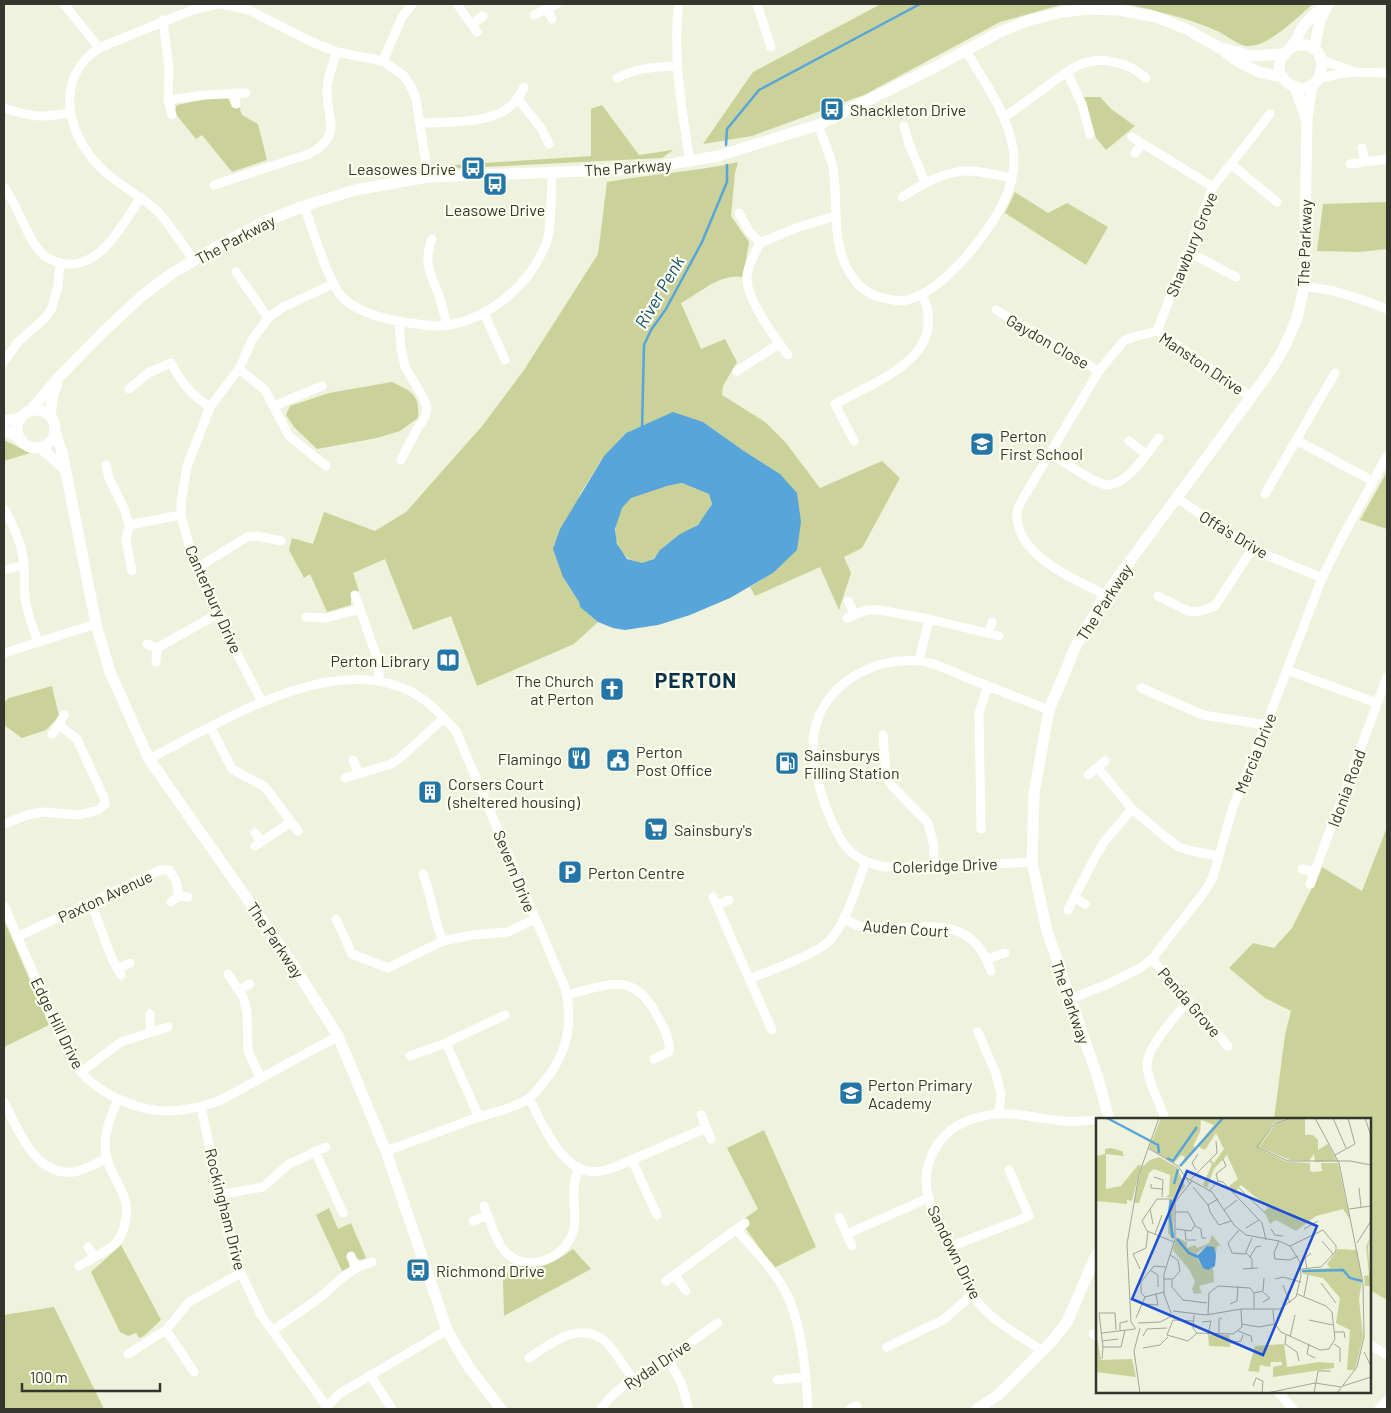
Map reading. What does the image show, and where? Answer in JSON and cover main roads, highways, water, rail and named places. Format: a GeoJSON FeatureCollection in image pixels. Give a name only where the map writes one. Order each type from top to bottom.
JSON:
{"type":"FeatureCollection","features":[{"type":"Feature","properties":{"kind":"water"},"geometry":{"type":"Polygon","coordinates":[[[673,412],[703,422],[780,474],[797,493],[801,522],[797,550],[773,573],[730,598],[690,615],[658,625],[625,630],[598,622],[580,607],[579,602],[563,577],[553,549],[560,529],[604,456],[626,433],[673,412]],[[682,483],[631,498],[622,508],[615,529],[617,544],[627,559],[642,563],[654,559],[660,550],[680,534],[698,525],[712,504],[709,494],[682,483]]]}},
{"type":"Feature","properties":{"kind":"waterway","name":"River Penk"},"geometry":{"type":"LineString","coordinates":[[726,145],[727,129],[759,90],[920,4]]}},
{"type":"Feature","properties":{"kind":"waterway","name":"River Penk"},"geometry":{"type":"LineString","coordinates":[[642,429],[644,345],[651,330],[666,309],[702,242],[727,182],[727,165]]}},
{"type":"Feature","properties":{"kind":"place","name":"Shackleton Drive"},"geometry":{"type":"Point","coordinates":[832,109]}},
{"type":"Feature","properties":{"kind":"place","name":"Leasowes Drive"},"geometry":{"type":"Point","coordinates":[473,168]}},
{"type":"Feature","properties":{"kind":"place","name":"Leasowe Drive"},"geometry":{"type":"Point","coordinates":[495,184]}},
{"type":"Feature","properties":{"kind":"place","name":"Perton First School"},"geometry":{"type":"Point","coordinates":[982,444]}},
{"type":"Feature","properties":{"kind":"place","name":"Perton Library"},"geometry":{"type":"Point","coordinates":[448,660]}},
{"type":"Feature","properties":{"kind":"place","name":"The Church at Perton"},"geometry":{"type":"Point","coordinates":[612,689]}},
{"type":"Feature","properties":{"kind":"place","name":"Flamingo"},"geometry":{"type":"Point","coordinates":[579,758]}},
{"type":"Feature","properties":{"kind":"place","name":"Perton Post Office"},"geometry":{"type":"Point","coordinates":[618,760]}},
{"type":"Feature","properties":{"kind":"place","name":"Sainsburys Filling Station"},"geometry":{"type":"Point","coordinates":[787,763]}},
{"type":"Feature","properties":{"kind":"place","name":"Corsers Court (sheltered housing)"},"geometry":{"type":"Point","coordinates":[430,792]}},
{"type":"Feature","properties":{"kind":"place","name":"Sainsbury's"},"geometry":{"type":"Point","coordinates":[656,829]}},
{"type":"Feature","properties":{"kind":"place","name":"Perton Centre"},"geometry":{"type":"Point","coordinates":[570,872]}},
{"type":"Feature","properties":{"kind":"place","name":"Perton Primary Academy"},"geometry":{"type":"Point","coordinates":[851,1093]}},
{"type":"Feature","properties":{"kind":"place","name":"Richmond Drive"},"geometry":{"type":"Point","coordinates":[418,1270]}},
{"type":"Feature","properties":{"kind":"district","name":"PERTON"},"geometry":{"type":"Point","coordinates":[696,679]}}]}
